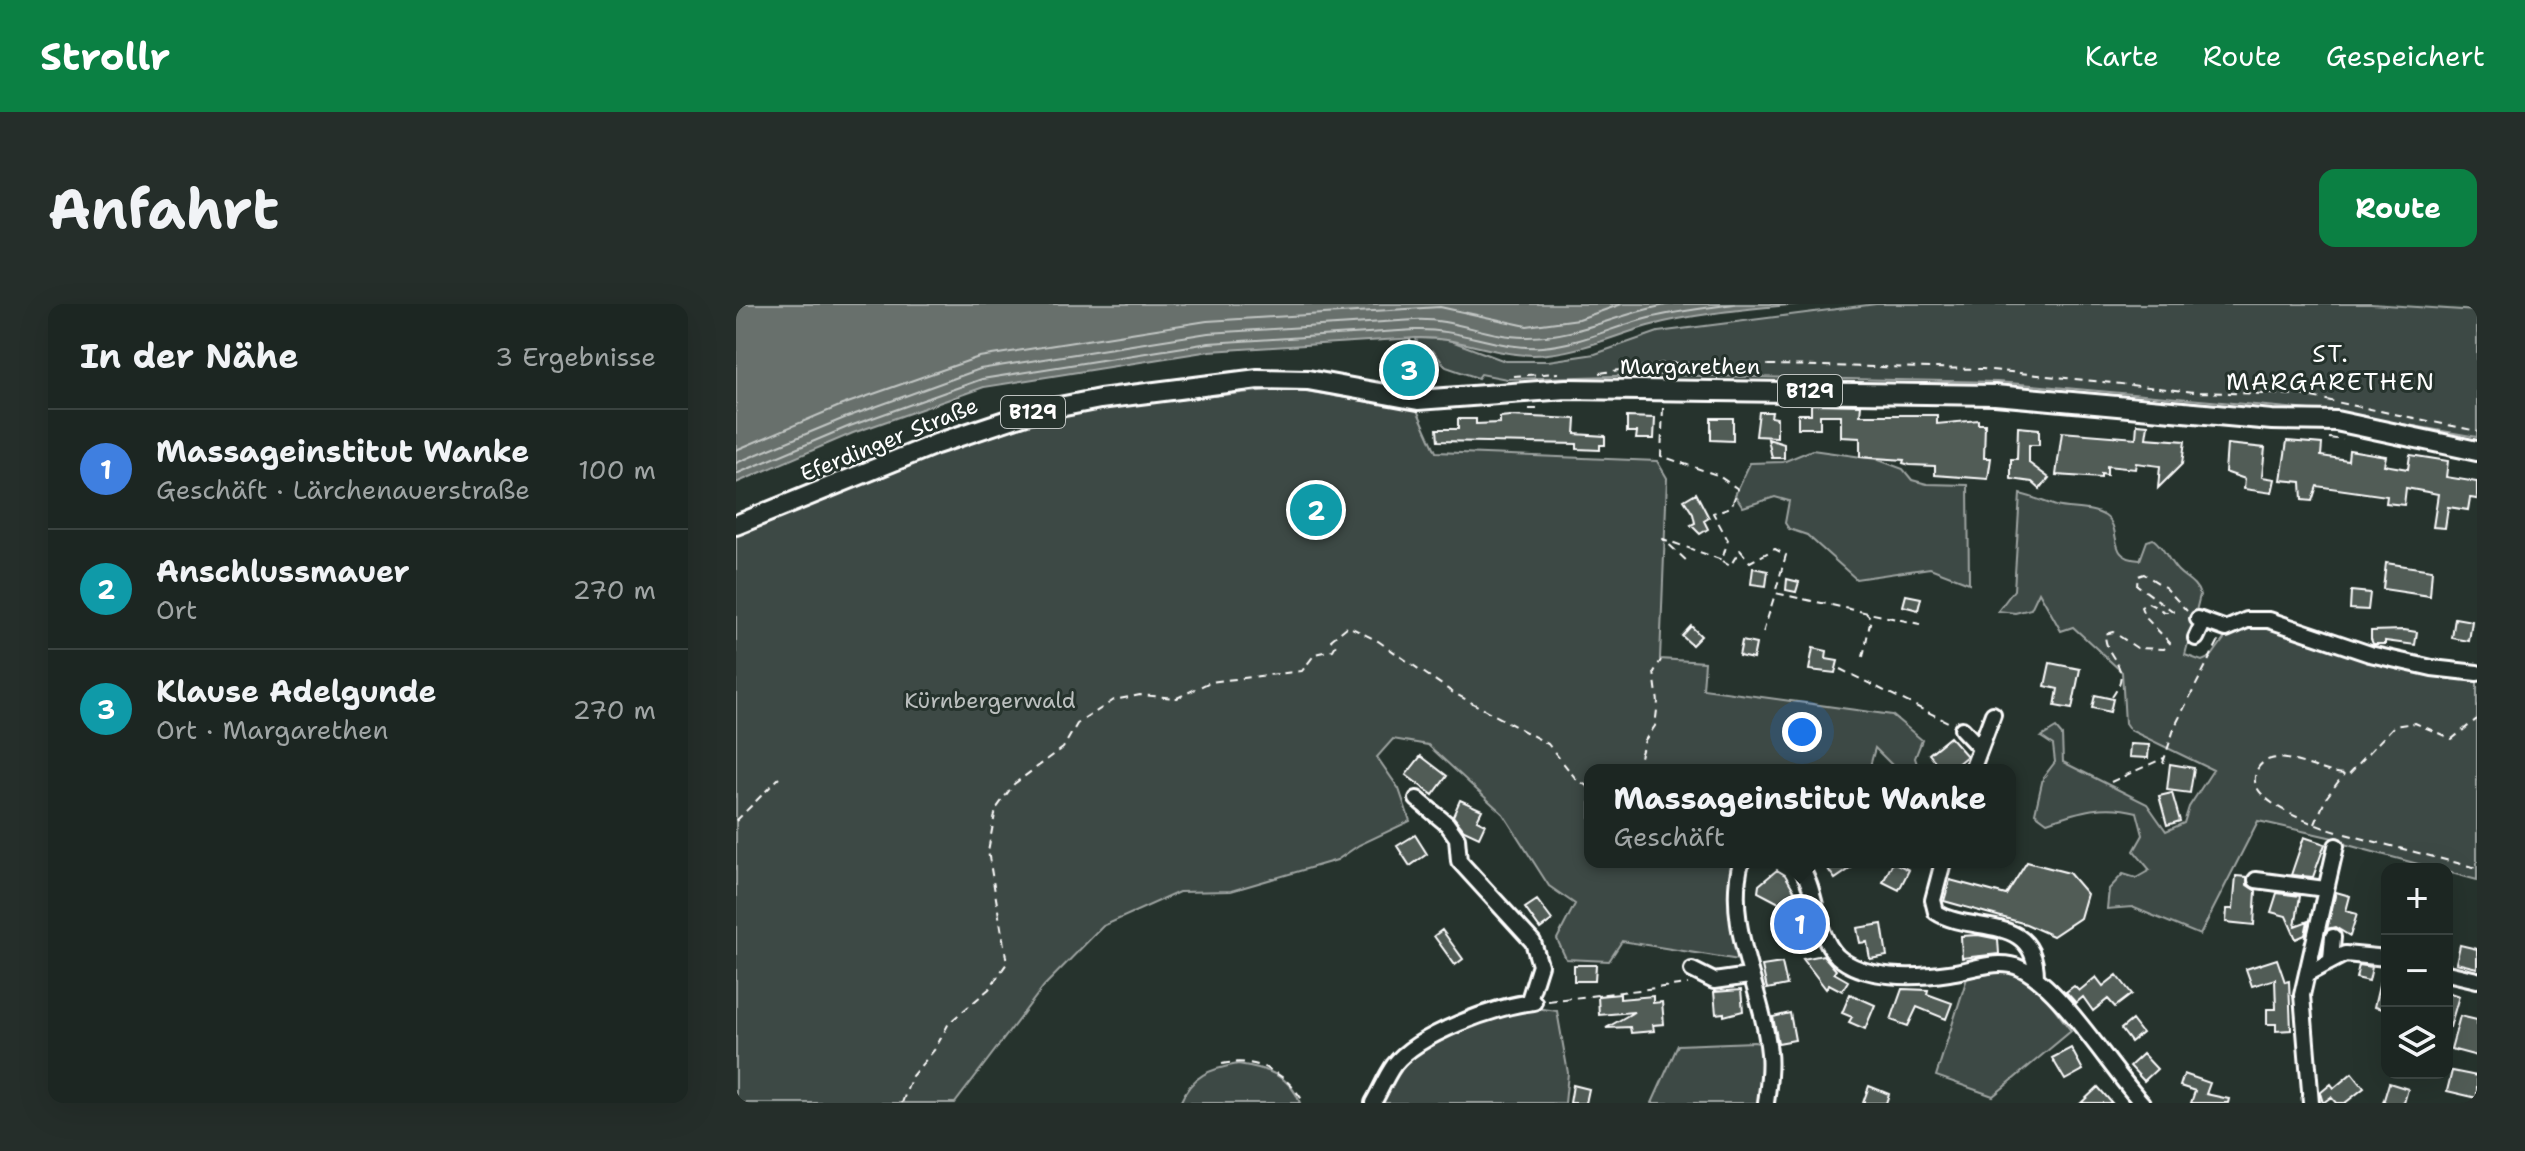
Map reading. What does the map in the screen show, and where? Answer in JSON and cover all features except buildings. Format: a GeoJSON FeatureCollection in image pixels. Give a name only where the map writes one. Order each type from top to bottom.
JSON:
{"type":"FeatureCollection","features":[{"type":"Feature","properties":{"kind":"main road","name":"Eferdinger Straße"},"geometry":{"type":"LineString","coordinates":[[736,525],[988,424],[1054,407],[1258,379],[1308,380],[1348,387]]}},
{"type":"Feature","properties":{"kind":"main road","name":"Margarethen"},"geometry":{"type":"LineString","coordinates":[[1348,387],[1418,400],[1566,389],[1969,394],[2272,420],[2477,451]]}},
{"type":"Feature","properties":{"kind":"street"},"geometry":{"type":"LineString","coordinates":[[2196,638],[2201,620],[2226,629],[2247,620],[2273,620],[2370,654],[2477,673]]}},
{"type":"Feature","properties":{"kind":"street"},"geometry":{"type":"LineString","coordinates":[[1974,764],[1993,714]]}},
{"type":"Feature","properties":{"kind":"street"},"geometry":{"type":"LineString","coordinates":[[1962,729],[1980,748]]}},
{"type":"Feature","properties":{"kind":"street"},"geometry":{"type":"LineString","coordinates":[[1373,1103],[1395,1064],[1422,1040],[1452,1025],[1533,1002],[1540,965],[1533,942],[1459,861],[1457,838],[1447,824],[1417,799]]}},
{"type":"Feature","properties":{"kind":"street"},"geometry":{"type":"LineString","coordinates":[[2311,1103],[2302,1002],[2336,846]]}},
{"type":"Feature","properties":{"kind":"street"},"geometry":{"type":"LineString","coordinates":[[1740,868],[1736,893],[1749,976],[1769,1054],[1766,1103]]}},
{"type":"Feature","properties":{"kind":"street"},"geometry":{"type":"LineString","coordinates":[[1800,868],[1812,888],[1828,944],[1851,966],[1883,974],[1926,975],[2002,963],[2036,977]]}},
{"type":"Feature","properties":{"kind":"street"},"geometry":{"type":"LineString","coordinates":[[1941,868],[1933,900],[1936,912],[2007,930],[2020,937],[2031,955],[2036,977],[2142,1103]]}},
{"type":"Feature","properties":{"kind":"street"},"geometry":{"type":"LineString","coordinates":[[2256,880],[2325,889]]}},
{"type":"Feature","properties":{"kind":"street"},"geometry":{"type":"LineString","coordinates":[[2331,959],[2333,937]]}},
{"type":"Feature","properties":{"kind":"street"},"geometry":{"type":"LineString","coordinates":[[2307,974],[2331,959],[2359,952],[2381,957]]}},
{"type":"Feature","properties":{"kind":"street"},"geometry":{"type":"LineString","coordinates":[[1692,970],[1709,979],[1732,981],[1749,976]]}},
{"type":"Feature","properties":{"kind":"street"},"geometry":{"type":"LineString","coordinates":[[2453,974],[2477,980]]}},
{"type":"Feature","properties":{"kind":"path"},"geometry":{"type":"LineString","coordinates":[[1415,338],[1417,349]]}},
{"type":"Feature","properties":{"kind":"path"},"geometry":{"type":"LineString","coordinates":[[1410,339],[1411,345],[1416,344]]}},
{"type":"Feature","properties":{"kind":"path"},"geometry":{"type":"LineString","coordinates":[[1663,399],[1661,456],[1717,475],[1738,489],[1731,507],[1713,513],[1728,540],[1722,560]]}},
{"type":"Feature","properties":{"kind":"path"},"geometry":{"type":"LineString","coordinates":[[1688,562],[1663,539],[1722,560],[1730,566],[1740,550],[1746,562],[1775,549],[1786,555],[1763,633]]}},
{"type":"Feature","properties":{"kind":"path"},"geometry":{"type":"LineString","coordinates":[[2112,697],[2121,687],[2122,676],[2105,634],[2113,632],[2139,649],[2164,649],[2170,643],[2145,617],[2141,607],[2148,603],[2165,612],[2174,612],[2142,592],[2137,585],[2138,576],[2144,574],[2154,580],[2201,620]]}},
{"type":"Feature","properties":{"kind":"path"},"geometry":{"type":"LineString","coordinates":[[1775,593],[1920,624]]}},
{"type":"Feature","properties":{"kind":"path"},"geometry":{"type":"LineString","coordinates":[[1863,657],[1871,618],[1865,612]]}},
{"type":"Feature","properties":{"kind":"path"},"geometry":{"type":"LineString","coordinates":[[902,1103],[912,1076],[935,1049],[949,1023],[989,989],[1007,963],[988,851],[996,809],[1014,784],[1063,748],[1077,724],[1114,700],[1140,695],[1177,698],[1210,682],[1302,671],[1315,654],[1333,650],[1336,645],[1331,640],[1348,626],[1378,641],[1452,692],[1548,744],[1576,779],[1584,784]]}},
{"type":"Feature","properties":{"kind":"path"},"geometry":{"type":"LineString","coordinates":[[2111,782],[2164,760],[2179,719],[2226,629]]}},
{"type":"Feature","properties":{"kind":"path"},"geometry":{"type":"LineString","coordinates":[[1638,764],[1645,740],[1655,726],[1658,702],[1654,672],[1661,660]]}},
{"type":"Feature","properties":{"kind":"path"},"geometry":{"type":"LineString","coordinates":[[1840,669],[1962,729]]}},
{"type":"Feature","properties":{"kind":"path"},"geometry":{"type":"LineString","coordinates":[[2477,719],[2452,739],[2415,723],[2394,726],[2353,771],[2344,774],[2280,758],[2263,762],[2255,782],[2260,795],[2315,825],[2477,868]]}},
{"type":"Feature","properties":{"kind":"path"},"geometry":{"type":"LineString","coordinates":[[2315,825],[2326,798],[2344,774]]}},
{"type":"Feature","properties":{"kind":"path"},"geometry":{"type":"LineString","coordinates":[[736,821],[779,778]]}},
{"type":"Feature","properties":{"kind":"path"},"geometry":{"type":"LineString","coordinates":[[1533,1002],[1709,979]]}},
{"type":"Feature","properties":{"kind":"path"},"geometry":{"type":"LineString","coordinates":[[1222,1064],[1248,1063],[1277,1072],[1295,1088],[1304,1103]]}},
{"type":"Feature","properties":{"kind":"green space"},"geometry":{"type":"Polygon","coordinates":[[[1876,304],[2371,304],[2477,311],[2477,437],[2333,412],[1997,382],[1651,375],[1507,379],[1481,374],[1478,378],[1446,367],[1433,351],[1418,348],[1416,338],[1446,339],[1505,361],[1548,361],[1595,354],[1658,332],[1876,304]]]}},
{"type":"Feature","properties":{"kind":"green space","name":"Kürnbergerwald"},"geometry":{"type":"Polygon","coordinates":[[[1288,388],[1417,410],[1436,452],[1657,461],[1667,478],[1660,659],[1705,662],[1703,689],[1892,715],[1922,740],[1915,758],[1917,764],[1891,764],[1875,748],[1871,764],[1584,764],[1584,868],[1734,868],[1731,889],[1739,960],[1622,941],[1609,961],[1566,959],[1557,939],[1575,904],[1549,886],[1503,814],[1428,745],[1393,739],[1377,757],[1399,789],[1410,821],[1359,845],[1337,860],[1231,891],[1179,892],[1103,926],[1044,986],[955,1103],[736,1103],[736,532],[762,526],[923,454],[1063,412],[1288,388]]]}},
{"type":"Feature","properties":{"kind":"green space"},"geometry":{"type":"Polygon","coordinates":[[[1812,450],[1876,459],[1903,469],[1912,480],[1927,484],[1968,485],[1969,583],[1930,568],[1856,579],[1807,535],[1789,529],[1785,523],[1789,501],[1775,497],[1743,507],[1735,495],[1750,463],[1783,462],[1812,450]]]}},
{"type":"Feature","properties":{"kind":"green space"},"geometry":{"type":"Polygon","coordinates":[[[2020,494],[2056,506],[2094,511],[2105,516],[2114,528],[2122,555],[2129,558],[2140,560],[2147,541],[2153,539],[2200,595],[2185,655],[2202,661],[2211,657],[2229,632],[2258,622],[2477,679],[2477,880],[2453,874],[2453,863],[2414,863],[2344,844],[2333,838],[2258,821],[2200,935],[2132,907],[2107,909],[2109,889],[2123,874],[2136,878],[2150,870],[2134,851],[2143,835],[2137,812],[2114,808],[2092,810],[2047,822],[2035,813],[2043,778],[2055,762],[2053,745],[2041,737],[2056,728],[2062,735],[2063,762],[2147,804],[2166,831],[2184,823],[2189,807],[2213,770],[2130,730],[2125,723],[2122,672],[2073,627],[2061,631],[2039,592],[2031,609],[2015,613],[1998,611],[2014,590],[2020,494]]]}},
{"type":"Feature","properties":{"kind":"green space"},"geometry":{"type":"Polygon","coordinates":[[[2011,970],[2038,986],[2071,1031],[1993,1096],[1936,1076],[1967,978],[2011,970]]]}},
{"type":"Feature","properties":{"kind":"green space"},"geometry":{"type":"Polygon","coordinates":[[[1528,1007],[1557,1011],[1568,1073],[1565,1103],[1377,1103],[1395,1070],[1436,1036],[1528,1007]]]}},
{"type":"Feature","properties":{"kind":"green space"},"geometry":{"type":"Polygon","coordinates":[[[1764,1044],[1764,1103],[1652,1103],[1678,1045],[1764,1044]]]}},
{"type":"Feature","properties":{"kind":"green space"},"geometry":{"type":"Polygon","coordinates":[[[1238,1064],[1276,1074],[1296,1093],[1300,1103],[1180,1103],[1190,1086],[1203,1075],[1238,1064]]]}},
{"type":"Feature","properties":{"kind":"water"},"geometry":{"type":"Polygon","coordinates":[[[736,304],[1800,304],[1685,318],[1548,354],[1514,354],[1449,340],[1416,338],[1210,351],[984,387],[853,433],[736,483],[736,304]]]}},
{"type":"Feature","properties":{"kind":"place","name":"Klause Adelgunde"},"geometry":{"type":"Point","coordinates":[1409,370]}},
{"type":"Feature","properties":{"kind":"place","name":"Anschlussmauer"},"geometry":{"type":"Point","coordinates":[1316,510]}},
{"type":"Feature","properties":{"kind":"place","name":"Massageinstitut Wanke"},"geometry":{"type":"Point","coordinates":[1800,924]}},
{"type":"Feature","properties":{"kind":"district","name":"ST. MARGARETHEN"},"geometry":{"type":"Point","coordinates":[2331,368]}}]}
